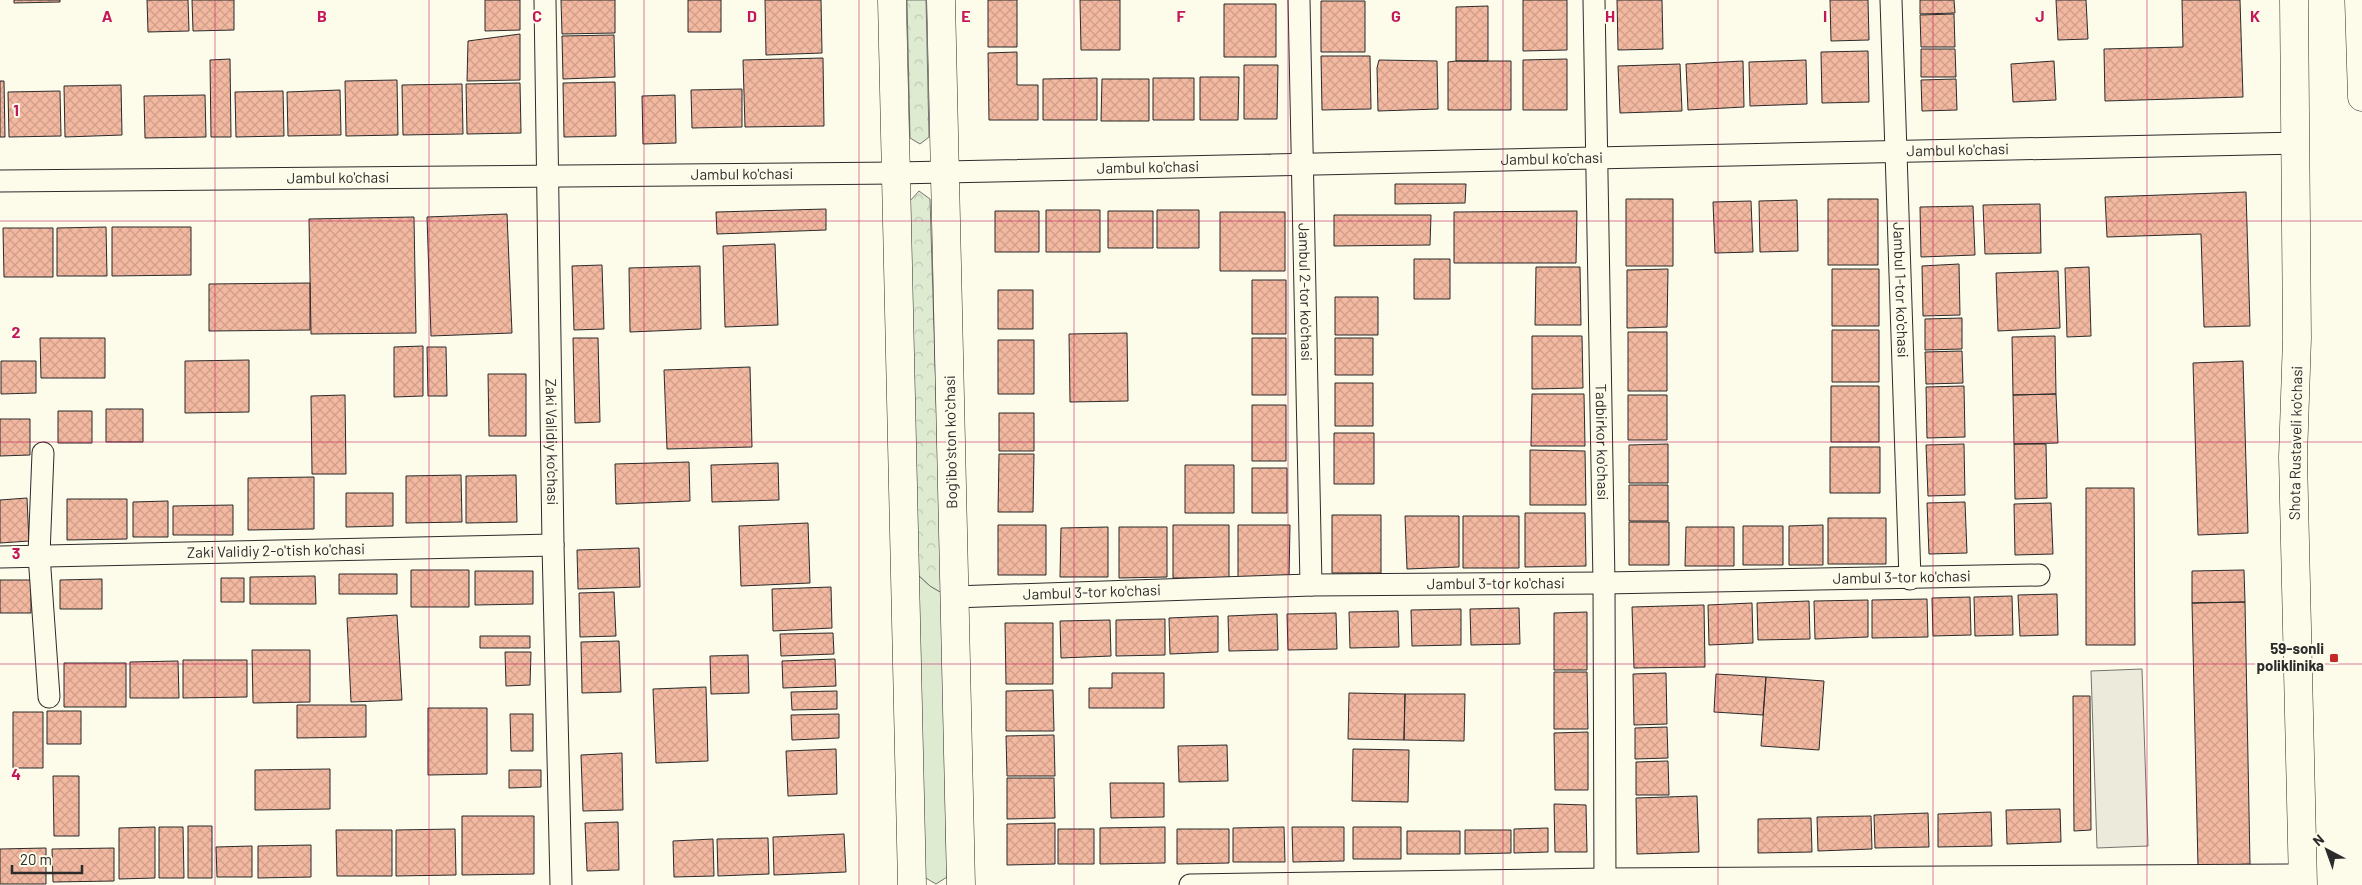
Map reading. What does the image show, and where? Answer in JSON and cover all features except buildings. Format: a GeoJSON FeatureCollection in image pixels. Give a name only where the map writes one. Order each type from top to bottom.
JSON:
{"type":"FeatureCollection","features":[{"type":"Feature","properties":{"kind":"street","name":"Zaki Validiy ko'chasi"},"geometry":{"type":"LineString","coordinates":[[545,0],[553,545],[561,885]]}},
{"type":"Feature","properties":{"kind":"street"},"geometry":{"type":"LineString","coordinates":[[892,0],[912,885]]}},
{"type":"Feature","properties":{"kind":"street","name":"Bogʻiboʻston koʻchasi"},"geometry":{"type":"LineString","coordinates":[[941,0],[961,885]]}},
{"type":"Feature","properties":{"kind":"street","name":"Jambul 2-tor ko'chasi"},"geometry":{"type":"LineString","coordinates":[[1299,0],[1304,164],[1311,585]]}},
{"type":"Feature","properties":{"kind":"street","name":"Tadbirkor ko'chasi"},"geometry":{"type":"LineString","coordinates":[[1594,0],[1604,583],[1605,882]]}},
{"type":"Feature","properties":{"kind":"street","name":"Jambul 1-tor ko'chasi"},"geometry":{"type":"LineString","coordinates":[[1891,0],[1910,579]]}},
{"type":"Feature","properties":{"kind":"street","name":"Shota Rustaveli ko'chasi"},"geometry":{"type":"LineString","coordinates":[[2294,0],[2298,338],[2293,457],[2303,880]]}},
{"type":"Feature","properties":{"kind":"street"},"geometry":{"type":"LineString","coordinates":[[2359,0],[2362,97]]}},
{"type":"Feature","properties":{"kind":"street","name":"Jambul ko'chasi"},"geometry":{"type":"LineString","coordinates":[[0,182],[547,178],[1597,159],[2296,143]]}},
{"type":"Feature","properties":{"kind":"street"},"geometry":{"type":"LineString","coordinates":[[43,454],[39,556],[49,697]]}},
{"type":"Feature","properties":{"kind":"street","name":"Zaki Validiy 2-o'tish ko'chasi"},"geometry":{"type":"LineString","coordinates":[[0,556],[553,545]]}},
{"type":"Feature","properties":{"kind":"street","name":"Jambul 3-tor ko'chasi"},"geometry":{"type":"LineString","coordinates":[[954,598],[1311,585],[1910,579],[2039,575]]}},
{"type":"Feature","properties":{"kind":"street"},"geometry":{"type":"LineString","coordinates":[[1190,885],[2303,880]]}},
{"type":"Feature","properties":{"kind":"green space"},"geometry":{"type":"Polygon","coordinates":[[[907,0],[926,0],[929,137],[920,144],[910,138],[907,0]]]}},
{"type":"Feature","properties":{"kind":"green space"},"geometry":{"type":"Polygon","coordinates":[[[919,191],[930,199],[942,593],[930,586],[917,574],[910,201],[919,191]]]}},
{"type":"Feature","properties":{"kind":"green space"},"geometry":{"type":"Polygon","coordinates":[[[917,574],[930,586],[942,593],[947,877],[936,884],[924,877],[917,574]]]}},
{"type":"Feature","properties":{"kind":"shaded area"},"geometry":{"type":"Polygon","coordinates":[[[2142,669],[2148,846],[2097,848],[2091,671],[2142,669]]]}},
{"type":"Feature","properties":{"kind":"place","name":"59-sonli poliklinika"},"geometry":{"type":"Point","coordinates":[2334,658]}}]}
